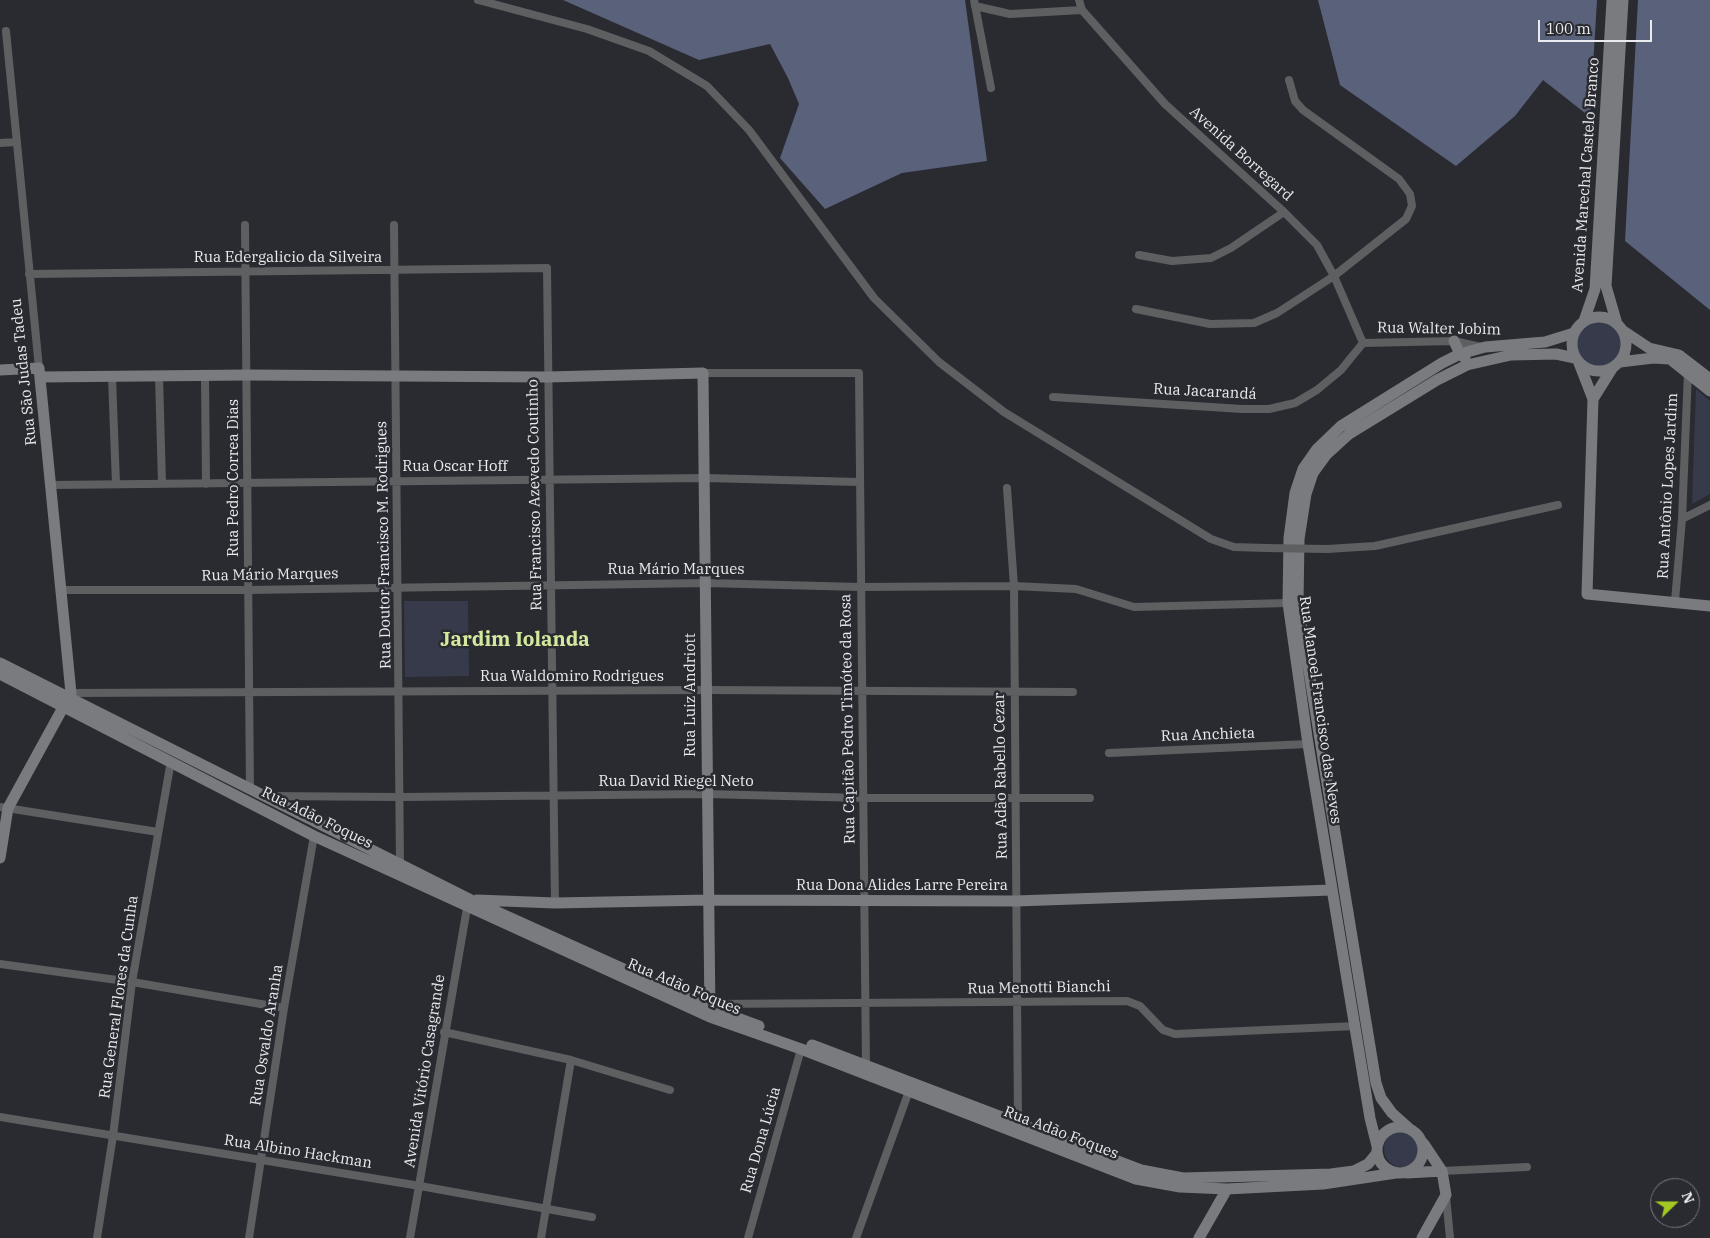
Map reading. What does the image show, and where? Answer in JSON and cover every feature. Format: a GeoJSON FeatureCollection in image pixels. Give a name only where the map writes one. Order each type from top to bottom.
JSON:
{"type":"FeatureCollection","features":[{"type":"Feature","properties":{"kind":"main road","name":"Avenida Marechal Castelo Branco"},"geometry":{"type":"LineString","coordinates":[[1584,321],[1595,289],[1612,0]]}},
{"type":"Feature","properties":{"kind":"main road","name":"Avenida Marechal Castelo Branco"},"geometry":{"type":"LineString","coordinates":[[1619,327],[1606,286],[1623,0]]}},
{"type":"Feature","properties":{"kind":"main road"},"geometry":{"type":"LineString","coordinates":[[1709,606],[1675,601],[1587,594],[1593,399],[1572,350],[1574,333],[1584,321],[1601,317],[1649,348],[1679,355],[1710,379]]}},
{"type":"Feature","properties":{"kind":"main road"},"geometry":{"type":"LineString","coordinates":[[1593,399],[1617,365],[1626,346],[1619,327]]}},
{"type":"Feature","properties":{"kind":"main road","name":"Rua Walter Jobim"},"geometry":{"type":"LineString","coordinates":[[1486,353],[1545,342],[1574,333]]}},
{"type":"Feature","properties":{"kind":"main road"},"geometry":{"type":"LineString","coordinates":[[1454,341],[1460,354],[1466,358],[1501,352],[1511,355]]}},
{"type":"Feature","properties":{"kind":"main road","name":"Rua Walter Jobim"},"geometry":{"type":"LineString","coordinates":[[1486,353],[1511,355],[1556,354],[1577,360]]}},
{"type":"Feature","properties":{"kind":"main road","name":"Rua Manoel Francisco das Neves"},"geometry":{"type":"LineString","coordinates":[[1377,1150],[1308,744],[1288,603],[1289,538],[1296,493],[1303,468],[1317,449],[1341,426],[1442,363],[1460,354],[1486,353]]}},
{"type":"Feature","properties":{"kind":"main road","name":"Rua Manoel Francisco das Neves"},"geometry":{"type":"LineString","coordinates":[[1411,1130],[1392,1113],[1381,1098],[1376,1083],[1298,603],[1299,539],[1306,494],[1313,473],[1332,450],[1349,434],[1437,380],[1486,353]]}},
{"type":"Feature","properties":{"kind":"main road"},"geometry":{"type":"LineString","coordinates":[[1577,360],[1591,371],[1607,370],[1617,365],[1653,358],[1670,359],[1710,391]]}},
{"type":"Feature","properties":{"kind":"main road"},"geometry":{"type":"LineString","coordinates":[[0,370],[112,377],[248,375],[548,377],[703,373]]}},
{"type":"Feature","properties":{"kind":"main road","name":"Rua São Judas Tadeu"},"geometry":{"type":"LineString","coordinates":[[39,373],[61,590],[67,699]]}},
{"type":"Feature","properties":{"kind":"main road","name":"Rua Luiz Andriott"},"geometry":{"type":"LineString","coordinates":[[703,373],[706,583],[706,794],[710,1010]]}},
{"type":"Feature","properties":{"kind":"main road","name":"Rua Adão Foques"},"geometry":{"type":"LineString","coordinates":[[0,664],[400,864],[469,904]]}},
{"type":"Feature","properties":{"kind":"main road","name":"Rua Adão Foques"},"geometry":{"type":"LineString","coordinates":[[0,674],[67,699],[170,761],[314,836],[801,1050],[1136,1179],[1180,1187],[1227,1189],[1323,1184],[1400,1174],[1442,1171]]}},
{"type":"Feature","properties":{"kind":"main road"},"geometry":{"type":"LineString","coordinates":[[0,858],[4,807],[67,699]]}},
{"type":"Feature","properties":{"kind":"main road","name":"Rua Dona Alides Larre Pereira"},"geometry":{"type":"LineString","coordinates":[[469,904],[708,900],[1016,901],[1332,890]]}},
{"type":"Feature","properties":{"kind":"main road","name":"Rua Adão Foques"},"geometry":{"type":"LineString","coordinates":[[710,1010],[866,1065],[1141,1170],[1183,1178],[1331,1174],[1354,1171],[1368,1164],[1377,1150]]}},
{"type":"Feature","properties":{"kind":"main road"},"geometry":{"type":"LineString","coordinates":[[1421,1140],[1424,1148],[1421,1162],[1416,1167],[1400,1174],[1383,1166],[1377,1150],[1384,1133],[1390,1129],[1397,1127],[1411,1130],[1421,1140],[1442,1171],[1446,1195],[1422,1238]]}},
{"type":"Feature","properties":{"kind":"main road"},"geometry":{"type":"LineString","coordinates":[[1199,1238],[1227,1189]]}},
{"type":"Feature","properties":{"kind":"street"},"geometry":{"type":"LineString","coordinates":[[478,0],[587,29],[649,51],[707,86],[749,130],[874,298],[939,362],[1004,412],[1211,539],[1234,547],[1327,549],[1376,546],[1558,505]]}},
{"type":"Feature","properties":{"kind":"street","name":"Avenida Borregard"},"geometry":{"type":"LineString","coordinates":[[1079,0],[1082,10],[1165,104],[1284,212],[1317,246],[1334,276],[1363,343]]}},
{"type":"Feature","properties":{"kind":"street"},"geometry":{"type":"LineString","coordinates":[[990,88],[975,3],[1010,14],[1082,10]]}},
{"type":"Feature","properties":{"kind":"street","name":"Rua São Judas Tadeu"},"geometry":{"type":"LineString","coordinates":[[6,31],[39,373]]}},
{"type":"Feature","properties":{"kind":"street"},"geometry":{"type":"LineString","coordinates":[[1136,309],[1210,324],[1234,325],[1254,323],[1277,313],[1334,276],[1406,219],[1412,206],[1410,194],[1399,179],[1303,110],[1295,101],[1289,80]]}},
{"type":"Feature","properties":{"kind":"street"},"geometry":{"type":"LineString","coordinates":[[0,143],[18,142]]}},
{"type":"Feature","properties":{"kind":"street"},"geometry":{"type":"LineString","coordinates":[[1139,255],[1172,261],[1211,258],[1230,248],[1284,212]]}},
{"type":"Feature","properties":{"kind":"street","name":"Rua Pedro Correa Dias"},"geometry":{"type":"LineString","coordinates":[[244,225],[248,375],[246,482],[250,790]]}},
{"type":"Feature","properties":{"kind":"street","name":"Rua Doutor Francisco M. Rodrigues"},"geometry":{"type":"LineString","coordinates":[[394,225],[393,271],[398,480],[400,692],[400,864]]}},
{"type":"Feature","properties":{"kind":"street","name":"Rua Edergalicio da Silveira"},"geometry":{"type":"LineString","coordinates":[[29,274],[547,268]]}},
{"type":"Feature","properties":{"kind":"street","name":"Rua Francisco Azevedo Coutinho"},"geometry":{"type":"LineString","coordinates":[[547,268],[552,796],[555,902]]}},
{"type":"Feature","properties":{"kind":"street","name":"Rua Walter Jobim"},"geometry":{"type":"LineString","coordinates":[[1363,343],[1454,341],[1486,353]]}},
{"type":"Feature","properties":{"kind":"street","name":"Rua Jacarandá"},"geometry":{"type":"LineString","coordinates":[[1052,397],[1232,409],[1269,409],[1295,403],[1317,390],[1342,370],[1363,343]]}},
{"type":"Feature","properties":{"kind":"street","name":"Rua Antônio Lopes Jardim"},"geometry":{"type":"LineString","coordinates":[[1675,601],[1682,519],[1688,372]]}},
{"type":"Feature","properties":{"kind":"street","name":"Rua Capitão Pedro Timóteo da Rosa"},"geometry":{"type":"LineString","coordinates":[[703,373],[859,373],[866,1065]]}},
{"type":"Feature","properties":{"kind":"street"},"geometry":{"type":"LineString","coordinates":[[159,376],[162,483]]}},
{"type":"Feature","properties":{"kind":"street"},"geometry":{"type":"LineString","coordinates":[[205,376],[206,484]]}},
{"type":"Feature","properties":{"kind":"street"},"geometry":{"type":"LineString","coordinates":[[112,377],[116,484]]}},
{"type":"Feature","properties":{"kind":"street","name":"Rua Oscar Hoff"},"geometry":{"type":"LineString","coordinates":[[51,485],[705,478],[859,482]]}},
{"type":"Feature","properties":{"kind":"street","name":"Rua Adão Rabello Cezar"},"geometry":{"type":"LineString","coordinates":[[1007,488],[1014,586],[1014,797],[1018,1123]]}},
{"type":"Feature","properties":{"kind":"street"},"geometry":{"type":"LineString","coordinates":[[1682,519],[1710,505]]}},
{"type":"Feature","properties":{"kind":"street","name":"Rua Mário Marques"},"geometry":{"type":"LineString","coordinates":[[61,590],[248,590],[706,583],[860,587],[1014,586],[1076,589],[1134,607],[1288,603]]}},
{"type":"Feature","properties":{"kind":"street","name":"Rua Waldomiro Rodrigues"},"geometry":{"type":"LineString","coordinates":[[67,699],[248,692],[706,690],[1073,692]]}},
{"type":"Feature","properties":{"kind":"street","name":"Rua Anchieta"},"geometry":{"type":"LineString","coordinates":[[1109,753],[1308,744]]}},
{"type":"Feature","properties":{"kind":"street","name":"Rua General Flores da Cunha"},"geometry":{"type":"LineString","coordinates":[[97,1238],[113,1136],[132,982],[170,761]]}},
{"type":"Feature","properties":{"kind":"street","name":"Rua David Riegel Neto"},"geometry":{"type":"LineString","coordinates":[[263,796],[400,798],[706,794],[864,798],[1090,798]]}},
{"type":"Feature","properties":{"kind":"street"},"geometry":{"type":"LineString","coordinates":[[4,807],[158,832]]}},
{"type":"Feature","properties":{"kind":"street","name":"Rua Osvaldo Aranha"},"geometry":{"type":"LineString","coordinates":[[249,1238],[284,1008],[314,836]]}},
{"type":"Feature","properties":{"kind":"street","name":"Avenida Vitório Casagrande"},"geometry":{"type":"LineString","coordinates":[[410,1238],[444,1032],[469,904]]}},
{"type":"Feature","properties":{"kind":"street"},"geometry":{"type":"LineString","coordinates":[[0,964],[132,982],[284,1008]]}},
{"type":"Feature","properties":{"kind":"street","name":"Rua Menotti Bianchi"},"geometry":{"type":"LineString","coordinates":[[710,1010],[866,1004],[1128,1001],[1140,1006],[1163,1030],[1175,1034],[1356,1026]]}},
{"type":"Feature","properties":{"kind":"street"},"geometry":{"type":"LineString","coordinates":[[444,1032],[571,1060],[670,1090]]}},
{"type":"Feature","properties":{"kind":"street","name":"Rua Dona Lúcia"},"geometry":{"type":"LineString","coordinates":[[748,1238],[801,1050]]}},
{"type":"Feature","properties":{"kind":"street"},"geometry":{"type":"LineString","coordinates":[[541,1238],[571,1060]]}},
{"type":"Feature","properties":{"kind":"street"},"geometry":{"type":"LineString","coordinates":[[856,1238],[909,1091]]}},
{"type":"Feature","properties":{"kind":"street","name":"Rua Albino Hackman"},"geometry":{"type":"LineString","coordinates":[[0,1118],[420,1186],[592,1217]]}},
{"type":"Feature","properties":{"kind":"street"},"geometry":{"type":"LineString","coordinates":[[1442,1171],[1527,1167]]}},
{"type":"Feature","properties":{"kind":"street"},"geometry":{"type":"LineString","coordinates":[[1446,1195],[1450,1238]]}},
{"type":"Feature","properties":{"kind":"shaded area"},"geometry":{"type":"Polygon","coordinates":[[[563,0],[965,0],[987,161],[902,173],[825,209],[780,158],[799,104],[770,44],[699,60],[563,0]]]}},
{"type":"Feature","properties":{"kind":"shaded area"},"geometry":{"type":"Polygon","coordinates":[[[1318,0],[1597,0],[1590,117],[1543,80],[1515,116],[1456,166],[1340,85],[1318,0]]]}},
{"type":"Feature","properties":{"kind":"shaded area"},"geometry":{"type":"Polygon","coordinates":[[[1638,0],[1710,0],[1710,310],[1625,241],[1638,0]]]}},
{"type":"Feature","properties":{"kind":"shaded area"},"geometry":{"type":"Polygon","coordinates":[[[1599,322],[1612,326],[1618,332],[1622,345],[1618,358],[1612,364],[1599,368],[1586,364],[1580,358],[1576,345],[1580,332],[1586,326],[1599,322]]]}},
{"type":"Feature","properties":{"kind":"shaded area"},"geometry":{"type":"Polygon","coordinates":[[[1696,389],[1710,401],[1710,494],[1692,504],[1696,389]]]}},
{"type":"Feature","properties":{"kind":"shaded area"},"geometry":{"type":"Polygon","coordinates":[[[404,601],[468,601],[469,676],[405,677],[404,601]]]}},
{"type":"Feature","properties":{"kind":"shaded area"},"geometry":{"type":"Polygon","coordinates":[[[1402,1131],[1409,1132],[1415,1136],[1419,1142],[1419,1156],[1415,1162],[1409,1166],[1402,1167],[1395,1166],[1389,1162],[1385,1156],[1384,1149],[1385,1142],[1389,1136],[1395,1132],[1402,1131]]]}},
{"type":"Feature","properties":{"kind":"district","name":"Jardim Iolanda"},"geometry":{"type":"Point","coordinates":[515,640]}}]}
